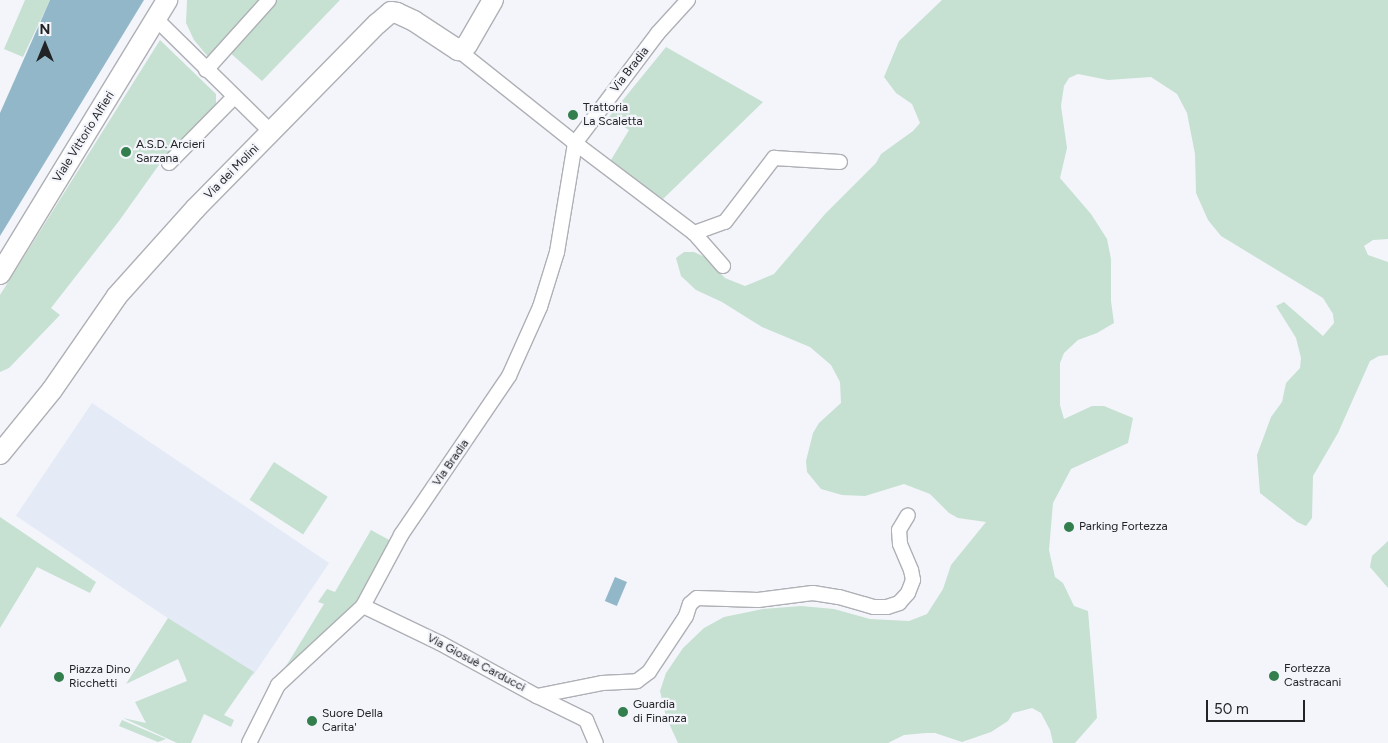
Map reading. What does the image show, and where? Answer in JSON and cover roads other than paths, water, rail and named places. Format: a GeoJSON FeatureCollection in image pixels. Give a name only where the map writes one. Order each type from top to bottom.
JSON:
{"type":"FeatureCollection","features":[{"type":"Feature","properties":{"kind":"street","name":"Viale Vittorio Alfieri"},"geometry":{"type":"LineString","coordinates":[[0,274],[167,0]]}},
{"type":"Feature","properties":{"kind":"street"},"geometry":{"type":"LineString","coordinates":[[206,70],[269,0]]}},
{"type":"Feature","properties":{"kind":"street"},"geometry":{"type":"LineString","coordinates":[[494,0],[466,45],[458,50],[694,233],[723,266]]}},
{"type":"Feature","properties":{"kind":"street","name":"Via Bradia"},"geometry":{"type":"LineString","coordinates":[[249,743],[278,686],[363,606],[401,535],[509,376],[540,307],[557,252],[575,142],[658,33],[688,0]]}},
{"type":"Feature","properties":{"kind":"street","name":"Via dei Molini"},"geometry":{"type":"LineString","coordinates":[[0,454],[52,390],[118,296],[195,209],[377,24],[392,12],[414,21],[458,50]]}},
{"type":"Feature","properties":{"kind":"street"},"geometry":{"type":"LineString","coordinates":[[156,19],[271,132]]}},
{"type":"Feature","properties":{"kind":"street"},"geometry":{"type":"LineString","coordinates":[[169,163],[234,97]]}},
{"type":"Feature","properties":{"kind":"street"},"geometry":{"type":"LineString","coordinates":[[694,233],[725,222],[774,158],[840,162]]}},
{"type":"Feature","properties":{"kind":"street","name":"Via Giosuè Carducci"},"geometry":{"type":"LineString","coordinates":[[363,606],[440,643],[536,696],[602,683],[637,681],[649,672],[686,616],[690,604],[697,598],[758,600],[813,593],[839,597],[874,607],[887,607],[899,603],[908,593],[913,580],[911,570],[900,544],[899,530],[908,515]]}},
{"type":"Feature","properties":{"kind":"street"},"geometry":{"type":"LineString","coordinates":[[536,696],[586,720],[596,743]]}},
{"type":"Feature","properties":{"kind":"water"},"geometry":{"type":"Polygon","coordinates":[[[50,0],[144,0],[0,236],[0,113],[50,0]]]}},
{"type":"Feature","properties":{"kind":"water"},"geometry":{"type":"Polygon","coordinates":[[[615,577],[627,582],[617,606],[605,601],[615,577]]]}},
{"type":"Feature","properties":{"kind":"place","name":"Trattoria La Scaletta"},"geometry":{"type":"Point","coordinates":[573,115]}},
{"type":"Feature","properties":{"kind":"place","name":"A.S.D. Arcieri Sarzana"},"geometry":{"type":"Point","coordinates":[126,152]}},
{"type":"Feature","properties":{"kind":"place","name":"Parking Fortezza"},"geometry":{"type":"Point","coordinates":[1069,527]}},
{"type":"Feature","properties":{"kind":"place","name":"Fortezza Castracani"},"geometry":{"type":"Point","coordinates":[1274,676]}},
{"type":"Feature","properties":{"kind":"place","name":"Piazza Dino Ricchetti"},"geometry":{"type":"Point","coordinates":[59,677]}},
{"type":"Feature","properties":{"kind":"place","name":"Guardia di Finanza"},"geometry":{"type":"Point","coordinates":[623,712]}},
{"type":"Feature","properties":{"kind":"place","name":"Suore Della Carita'"},"geometry":{"type":"Point","coordinates":[312,721]}}]}
